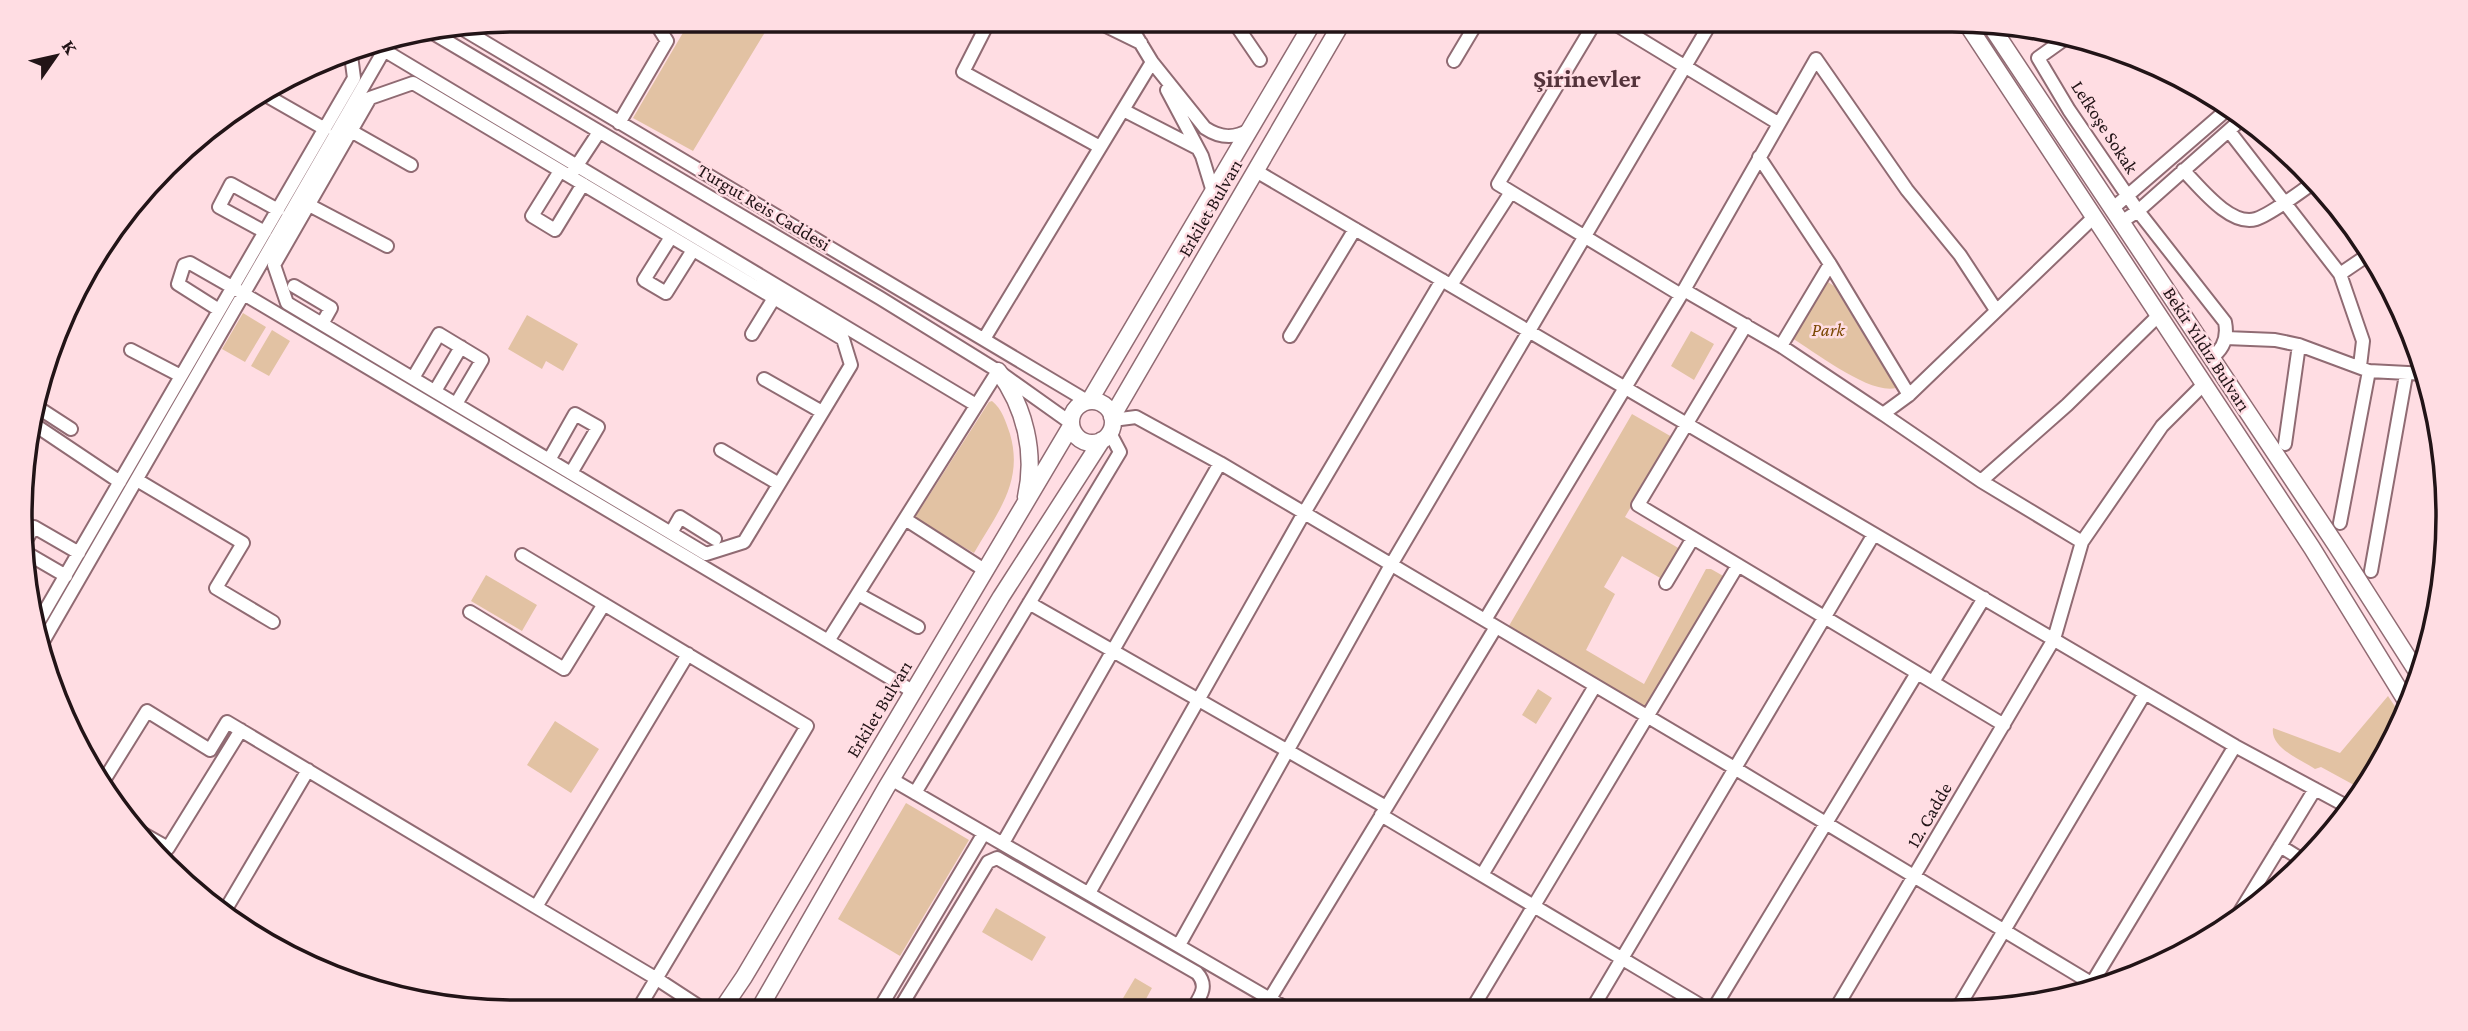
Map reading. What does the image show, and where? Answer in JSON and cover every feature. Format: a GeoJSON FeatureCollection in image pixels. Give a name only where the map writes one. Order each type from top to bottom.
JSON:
{"type":"FeatureCollection","features":[{"type":"Feature","properties":{"kind":"main road","name":"Erkilet Bulvarı"},"geometry":{"type":"LineString","coordinates":[[1089,401],[1214,195],[1307,32]]}},
{"type":"Feature","properties":{"kind":"main road","name":"Erkilet Bulvarı"},"geometry":{"type":"LineString","coordinates":[[764,1000],[891,779],[1007,588],[1109,428],[1336,32]]}},
{"type":"Feature","properties":{"kind":"main road","name":"Bekir Yıldız Bulvarı"},"geometry":{"type":"LineString","coordinates":[[1973,33],[2312,548],[2402,695]]}},
{"type":"Feature","properties":{"kind":"main road","name":"Bekir Yıldız Bulvarı"},"geometry":{"type":"LineString","coordinates":[[1996,34],[2413,665]]}},
{"type":"Feature","properties":{"kind":"main road"},"geometry":{"type":"LineString","coordinates":[[998,371],[1013,394],[1026,431],[1030,468],[1024,506]]}},
{"type":"Feature","properties":{"kind":"main road"},"geometry":{"type":"LineString","coordinates":[[1089,401],[1103,404],[1109,428],[1093,443],[1083,441],[1075,435],[1071,424],[1076,407],[1089,401]]}},
{"type":"Feature","properties":{"kind":"main road","name":"Erkilet Bulvarı"},"geometry":{"type":"LineString","coordinates":[[729,1000],[1071,424]]}},
{"type":"Feature","properties":{"kind":"street"},"geometry":{"type":"LineString","coordinates":[[619,123],[667,41],[661,32]]}},
{"type":"Feature","properties":{"kind":"street"},"geometry":{"type":"LineString","coordinates":[[983,32],[963,72],[1100,148]]}},
{"type":"Feature","properties":{"kind":"street"},"geometry":{"type":"LineString","coordinates":[[1119,32],[1141,43]]}},
{"type":"Feature","properties":{"kind":"street"},"geometry":{"type":"LineString","coordinates":[[1134,32],[1198,148],[1214,195]]}},
{"type":"Feature","properties":{"kind":"street"},"geometry":{"type":"LineString","coordinates":[[1241,32],[1259,60]]}},
{"type":"Feature","properties":{"kind":"street"},"geometry":{"type":"LineString","coordinates":[[1454,61],[1471,32]]}},
{"type":"Feature","properties":{"kind":"street"},"geometry":{"type":"LineString","coordinates":[[1589,32],[1498,184],[1683,293],[1781,346],[1982,481],[2082,542]]}},
{"type":"Feature","properties":{"kind":"street"},"geometry":{"type":"LineString","coordinates":[[1629,32],[1778,123]]}},
{"type":"Feature","properties":{"kind":"street"},"geometry":{"type":"LineString","coordinates":[[1179,945],[1391,565],[1705,32]]}},
{"type":"Feature","properties":{"kind":"street","name":"Turgut Reis Caddesi"},"geometry":{"type":"LineString","coordinates":[[471,34],[1089,401]]}},
{"type":"Feature","properties":{"kind":"street","name":"Turgut Reis Caddesi"},"geometry":{"type":"LineString","coordinates":[[441,38],[998,371],[1071,424]]}},
{"type":"Feature","properties":{"kind":"street","name":"Lefkoşe Sokak"},"geometry":{"type":"LineString","coordinates":[[2058,44],[2038,58],[2069,110],[2127,196],[2225,322],[2226,338]]}},
{"type":"Feature","properties":{"kind":"street"},"geometry":{"type":"LineString","coordinates":[[391,48],[569,171],[583,184],[843,339],[851,365],[744,541],[706,554],[287,303],[274,265],[370,98],[413,83],[569,171],[976,405]]}},
{"type":"Feature","properties":{"kind":"street"},"geometry":{"type":"LineString","coordinates":[[47,635],[384,50]]}},
{"type":"Feature","properties":{"kind":"street"},"geometry":{"type":"LineString","coordinates":[[1270,998],[1384,811],[1624,387],[1683,293],[1816,59],[1907,190],[1960,255],[1996,310]]}},
{"type":"Feature","properties":{"kind":"street"},"geometry":{"type":"LineString","coordinates":[[42,616],[354,78],[352,60]]}},
{"type":"Feature","properties":{"kind":"street"},"geometry":{"type":"LineString","coordinates":[[984,339],[1152,62]]}},
{"type":"Feature","properties":{"kind":"street"},"geometry":{"type":"LineString","coordinates":[[1152,62],[1201,125],[1210,132],[1220,136],[1234,136],[1252,128]]}},
{"type":"Feature","properties":{"kind":"street"},"geometry":{"type":"LineString","coordinates":[[270,98],[325,129]]}},
{"type":"Feature","properties":{"kind":"street"},"geometry":{"type":"LineString","coordinates":[[1123,110],[1198,148]]}},
{"type":"Feature","properties":{"kind":"street"},"geometry":{"type":"LineString","coordinates":[[2117,216],[2127,196],[2222,114]]}},
{"type":"Feature","properties":{"kind":"street"},"geometry":{"type":"LineString","coordinates":[[2117,216],[2138,211],[2236,124]]}},
{"type":"Feature","properties":{"kind":"street"},"geometry":{"type":"LineString","coordinates":[[351,131],[411,165]]}},
{"type":"Feature","properties":{"kind":"street"},"geometry":{"type":"LineString","coordinates":[[2229,131],[2340,274],[2363,341],[2365,369],[2340,523]]}},
{"type":"Feature","properties":{"kind":"street"},"geometry":{"type":"LineString","coordinates":[[583,184],[555,230],[532,216],[599,132]]}},
{"type":"Feature","properties":{"kind":"street"},"geometry":{"type":"LineString","coordinates":[[1759,157],[1830,264],[1909,395]]}},
{"type":"Feature","properties":{"kind":"street"},"geometry":{"type":"LineString","coordinates":[[2183,170],[2223,210],[2241,218],[2260,218],[2307,187]]}},
{"type":"Feature","properties":{"kind":"street"},"geometry":{"type":"LineString","coordinates":[[1256,171],[2235,746],[2341,803]]}},
{"type":"Feature","properties":{"kind":"street"},"geometry":{"type":"LineString","coordinates":[[264,232],[219,207],[231,184],[278,210]]}},
{"type":"Feature","properties":{"kind":"street"},"geometry":{"type":"LineString","coordinates":[[1089,893],[1304,513],[1447,283],[1511,192]]}},
{"type":"Feature","properties":{"kind":"street"},"geometry":{"type":"LineString","coordinates":[[309,205],[387,246]]}},
{"type":"Feature","properties":{"kind":"street"},"geometry":{"type":"LineString","coordinates":[[1883,414],[1909,395],[2094,217]]}},
{"type":"Feature","properties":{"kind":"street"},"geometry":{"type":"LineString","coordinates":[[1290,335],[1355,229]]}},
{"type":"Feature","properties":{"kind":"street"},"geometry":{"type":"LineString","coordinates":[[671,237],[644,280],[666,293],[693,250]]}},
{"type":"Feature","properties":{"kind":"street"},"geometry":{"type":"LineString","coordinates":[[2340,274],[2363,259]]}},
{"type":"Feature","properties":{"kind":"street"},"geometry":{"type":"LineString","coordinates":[[219,310],[178,284],[184,265],[190,263],[232,287],[914,692]]}},
{"type":"Feature","properties":{"kind":"street"},"geometry":{"type":"LineString","coordinates":[[1781,346],[1830,264]]}},
{"type":"Feature","properties":{"kind":"street"},"geometry":{"type":"LineString","coordinates":[[294,286],[331,309],[322,324]]}},
{"type":"Feature","properties":{"kind":"street"},"geometry":{"type":"LineString","coordinates":[[752,334],[774,298]]}},
{"type":"Feature","properties":{"kind":"street"},"geometry":{"type":"LineString","coordinates":[[1982,481],[2067,405],[2158,314]]}},
{"type":"Feature","properties":{"kind":"street"},"geometry":{"type":"LineString","coordinates":[[1746,325],[1638,505],[2004,725]]}},
{"type":"Feature","properties":{"kind":"street"},"geometry":{"type":"LineString","coordinates":[[412,378],[439,334],[482,360],[456,404]]}},
{"type":"Feature","properties":{"kind":"street"},"geometry":{"type":"LineString","coordinates":[[2211,358],[2222,348],[2226,338],[2275,340],[2299,345],[2365,369],[2406,375],[2415,373]]}},
{"type":"Feature","properties":{"kind":"street"},"geometry":{"type":"LineString","coordinates":[[2285,444],[2299,345]]}},
{"type":"Feature","properties":{"kind":"street"},"geometry":{"type":"LineString","coordinates":[[435,391],[461,347]]}},
{"type":"Feature","properties":{"kind":"street"},"geometry":{"type":"LineString","coordinates":[[131,350],[181,376]]}},
{"type":"Feature","properties":{"kind":"street"},"geometry":{"type":"LineString","coordinates":[[828,641],[998,371]]}},
{"type":"Feature","properties":{"kind":"street"},"geometry":{"type":"LineString","coordinates":[[2371,571],[2406,375]]}},
{"type":"Feature","properties":{"kind":"street"},"geometry":{"type":"LineString","coordinates":[[764,379],[822,412]]}},
{"type":"Feature","properties":{"kind":"street","name":"12. Cadde"},"geometry":{"type":"LineString","coordinates":[[1841,1000],[2054,639],[2082,542],[2162,426],[2204,384]]}},
{"type":"Feature","properties":{"kind":"street"},"geometry":{"type":"LineString","coordinates":[[43,411],[71,429]]}},
{"type":"Feature","properties":{"kind":"street"},"geometry":{"type":"LineString","coordinates":[[42,419],[48,414]]}},
{"type":"Feature","properties":{"kind":"street"},"geometry":{"type":"LineString","coordinates":[[549,460],[575,414],[598,427],[571,473]]}},
{"type":"Feature","properties":{"kind":"street"},"geometry":{"type":"LineString","coordinates":[[915,793],[1120,452],[1109,428],[1136,417],[1220,463],[1647,716],[2084,981]]}},
{"type":"Feature","properties":{"kind":"street"},"geometry":{"type":"LineString","coordinates":[[40,428],[120,482]]}},
{"type":"Feature","properties":{"kind":"street"},"geometry":{"type":"LineString","coordinates":[[721,450],[779,484]]}},
{"type":"Feature","properties":{"kind":"street"},"geometry":{"type":"LineString","coordinates":[[1003,843],[1220,463]]}},
{"type":"Feature","properties":{"kind":"street"},"geometry":{"type":"LineString","coordinates":[[137,480],[243,543],[216,588],[273,622]]}},
{"type":"Feature","properties":{"kind":"street"},"geometry":{"type":"LineString","coordinates":[[671,533],[680,517],[715,539]]}},
{"type":"Feature","properties":{"kind":"street"},"geometry":{"type":"LineString","coordinates":[[905,519],[986,571]]}},
{"type":"Feature","properties":{"kind":"street"},"geometry":{"type":"LineString","coordinates":[[32,530],[34,527],[79,553]]}},
{"type":"Feature","properties":{"kind":"street"},"geometry":{"type":"LineString","coordinates":[[1597,1000],[1874,534]]}},
{"type":"Feature","properties":{"kind":"street"},"geometry":{"type":"LineString","coordinates":[[1666,583],[1693,538]]}},
{"type":"Feature","properties":{"kind":"street"},"geometry":{"type":"LineString","coordinates":[[522,555],[807,726],[644,1000]]}},
{"type":"Feature","properties":{"kind":"street"},"geometry":{"type":"LineString","coordinates":[[34,556],[66,576]]}},
{"type":"Feature","properties":{"kind":"street"},"geometry":{"type":"LineString","coordinates":[[1477,1000],[1738,565]]}},
{"type":"Feature","properties":{"kind":"street"},"geometry":{"type":"LineString","coordinates":[[858,594],[918,627]]}},
{"type":"Feature","properties":{"kind":"street"},"geometry":{"type":"LineString","coordinates":[[1933,682],[1984,598]]}},
{"type":"Feature","properties":{"kind":"street"},"geometry":{"type":"LineString","coordinates":[[1029,603],[1287,750],[1482,875],[1691,1000]]}},
{"type":"Feature","properties":{"kind":"street"},"geometry":{"type":"LineString","coordinates":[[470,612],[564,669],[604,604]]}},
{"type":"Feature","properties":{"kind":"street"},"geometry":{"type":"LineString","coordinates":[[536,907],[688,654]]}},
{"type":"Feature","properties":{"kind":"street"},"geometry":{"type":"LineString","coordinates":[[1719,1000],[1917,673]]}},
{"type":"Feature","properties":{"kind":"street"},"geometry":{"type":"LineString","coordinates":[[1482,875],[1595,686]]}},
{"type":"Feature","properties":{"kind":"street"},"geometry":{"type":"LineString","coordinates":[[1963,999],[2146,693]]}},
{"type":"Feature","properties":{"kind":"street"},"geometry":{"type":"LineString","coordinates":[[107,775],[146,711],[209,750],[227,722],[689,1000]]}},
{"type":"Feature","properties":{"kind":"street"},"geometry":{"type":"LineString","coordinates":[[159,843],[168,848],[241,730]]}},
{"type":"Feature","properties":{"kind":"street"},"geometry":{"type":"LineString","coordinates":[[2097,977],[2235,746]]}},
{"type":"Feature","properties":{"kind":"street"},"geometry":{"type":"LineString","coordinates":[[229,905],[308,771]]}},
{"type":"Feature","properties":{"kind":"street"},"geometry":{"type":"LineString","coordinates":[[891,779],[1273,1000]]}},
{"type":"Feature","properties":{"kind":"street"},"geometry":{"type":"LineString","coordinates":[[2248,898],[2315,789]]}},
{"type":"Feature","properties":{"kind":"street"},"geometry":{"type":"LineString","coordinates":[[885,1000],[984,833]]}},
{"type":"Feature","properties":{"kind":"street"},"geometry":{"type":"LineString","coordinates":[[2280,846],[2297,856]]}},
{"type":"Feature","properties":{"kind":"street"},"geometry":{"type":"LineString","coordinates":[[905,1000],[988,862],[997,858],[1197,973],[1204,988],[1197,1000]]}},
{"type":"Feature","properties":{"kind":"green space"},"geometry":{"type":"Polygon","coordinates":[[[683,32],[765,32],[693,151],[633,118],[683,32]]]}},
{"type":"Feature","properties":{"kind":"green space","name":"Park"},"geometry":{"type":"Polygon","coordinates":[[[1825,280],[1834,286],[1896,388],[1872,385],[1858,379],[1792,338],[1825,280]]]}},
{"type":"Feature","properties":{"kind":"green space"},"geometry":{"type":"Polygon","coordinates":[[[243,313],[266,327],[245,362],[222,349],[243,313]]]}},
{"type":"Feature","properties":{"kind":"green space"},"geometry":{"type":"Polygon","coordinates":[[[527,315],[578,344],[563,371],[546,361],[542,369],[508,349],[527,315]]]}},
{"type":"Feature","properties":{"kind":"green space"},"geometry":{"type":"Polygon","coordinates":[[[272,330],[290,341],[269,376],[251,366],[272,330]]]}},
{"type":"Feature","properties":{"kind":"green space"},"geometry":{"type":"Polygon","coordinates":[[[1691,331],[1714,344],[1694,380],[1671,366],[1691,331]]]}},
{"type":"Feature","properties":{"kind":"green space"},"geometry":{"type":"Polygon","coordinates":[[[992,401],[1001,412],[1010,434],[1014,467],[1006,496],[974,553],[914,519],[992,401]]]}},
{"type":"Feature","properties":{"kind":"green space"},"geometry":{"type":"Polygon","coordinates":[[[1632,414],[1672,437],[1625,517],[1680,549],[1662,579],[1622,556],[1604,587],[1615,594],[1586,650],[1644,684],[1706,569],[1725,577],[1646,713],[1506,631],[1632,414]]]}},
{"type":"Feature","properties":{"kind":"green space"},"geometry":{"type":"Polygon","coordinates":[[[486,575],[537,605],[522,631],[471,601],[486,575]]]}},
{"type":"Feature","properties":{"kind":"green space"},"geometry":{"type":"Polygon","coordinates":[[[1538,689],[1552,698],[1536,724],[1522,715],[1538,689]]]}},
{"type":"Feature","properties":{"kind":"green space"},"geometry":{"type":"Polygon","coordinates":[[[2388,696],[2397,709],[2372,758],[2354,785],[2321,767],[2315,769],[2294,757],[2276,741],[2273,728],[2340,753],[2388,696]]]}},
{"type":"Feature","properties":{"kind":"green space"},"geometry":{"type":"Polygon","coordinates":[[[555,721],[599,749],[571,793],[527,765],[555,721]]]}},
{"type":"Feature","properties":{"kind":"green space"},"geometry":{"type":"Polygon","coordinates":[[[906,803],[969,840],[900,956],[838,919],[906,803]]]}},
{"type":"Feature","properties":{"kind":"green space"},"geometry":{"type":"Polygon","coordinates":[[[996,908],[1046,937],[1032,961],[982,932],[996,908]]]}},
{"type":"Feature","properties":{"kind":"green space"},"geometry":{"type":"Polygon","coordinates":[[[1135,978],[1152,988],[1145,1000],[1122,1000],[1135,978]]]}},
{"type":"Feature","properties":{"kind":"district","name":"Şirinevler"},"geometry":{"type":"Point","coordinates":[1587,78]}}]}
